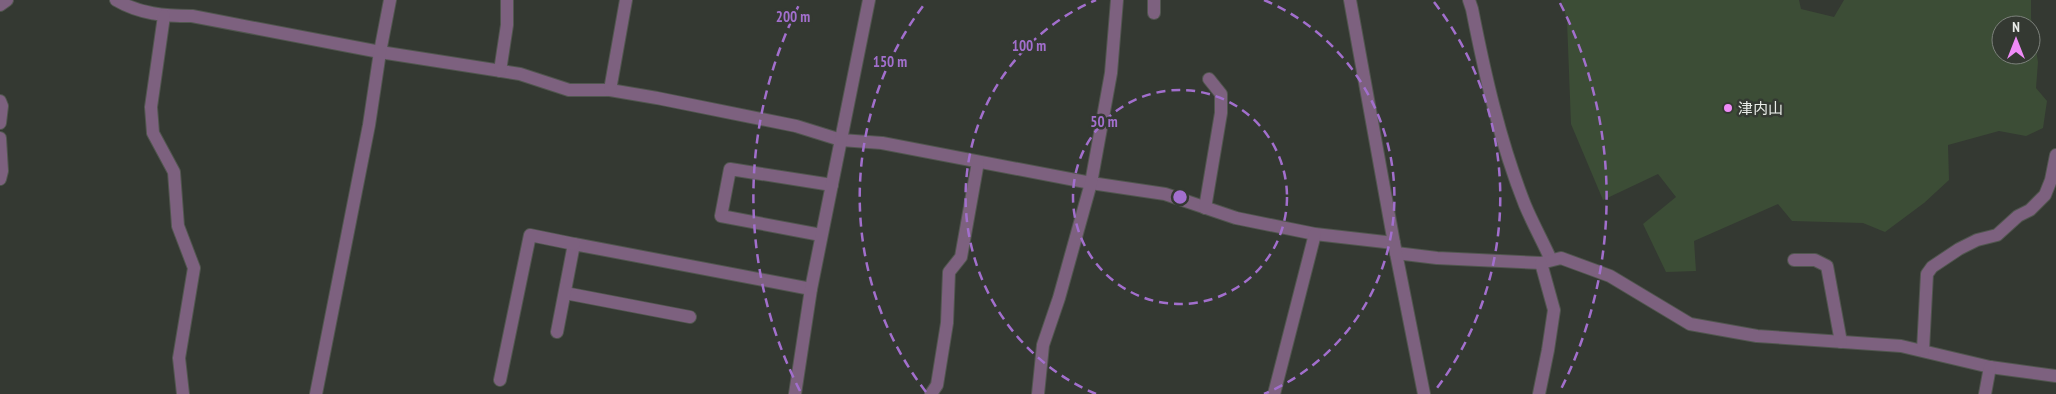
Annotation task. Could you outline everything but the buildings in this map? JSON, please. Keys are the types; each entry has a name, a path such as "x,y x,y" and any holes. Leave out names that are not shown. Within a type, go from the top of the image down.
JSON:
{"street":[{"path":"0,5 7,0"},
{"path":"116,0 131,9 147,6 164,16 192,16 380,52 500,70 520,74 569,90 610,90 657,98 796,126 840,140 882,144 1091,183 1165,194 1236,218 1395,248 1437,258 1546,262 1561,258 1610,276 1690,324 1757,336 1901,346 1990,367 2056,376"},
{"path":"316,394 369,126 390,0"},
{"path":"500,70 507,25 507,0"},
{"path":"610,90 626,0"},
{"path":"795,394 811,289 869,0"},
{"path":"1038,394 1043,345 1059,298 1091,183 1111,73 1117,0"},
{"path":"1154,0 1154,13"},
{"path":"1350,0 1395,248 1424,394"},
{"path":"1469,0 1484,71 1504,141 1546,262 1554,310 1540,394"},
{"path":"164,16 151,108 153,133 174,172 178,226 194,268 179,358 183,394"},
{"path":"1206,208 1221,113 1221,94 1209,79"},
{"path":"0,101 2,106 0,123"},
{"path":"0,138 2,171 0,179"},
{"path":"1923,350 1927,274 1932,267 1977,240 1997,235 2018,216 2050,197 2056,155"},
{"path":"931,394 937,385 947,323 949,272 962,258 978,162"},
{"path":"822,235 721,216 730,169 832,185"},
{"path":"1274,394 1315,234"},
{"path":"500,380 530,235 811,289"},
{"path":"557,332 574,244"},
{"path":"1794,260 1815,260 1826,266 1842,342"},
{"path":"565,293 690,317"},
{"path":"1985,394 1990,367"}],"green space":[{"path":"1561,0 1799,0 1801,9 1834,17 1844,0 2031,0 2031,15 1991,15 1991,65 2038,65 2036,88 2047,101 2043,128 2026,136 1999,131 1948,145 1949,180 1924,203 1885,232 1863,223 1792,221 1778,204 1694,241 1696,271 1666,272 1643,224 1676,197 1658,174 1603,200 1571,124 1567,20"}],"place":[{"name":"津内山","path":"1728,108"}]}
